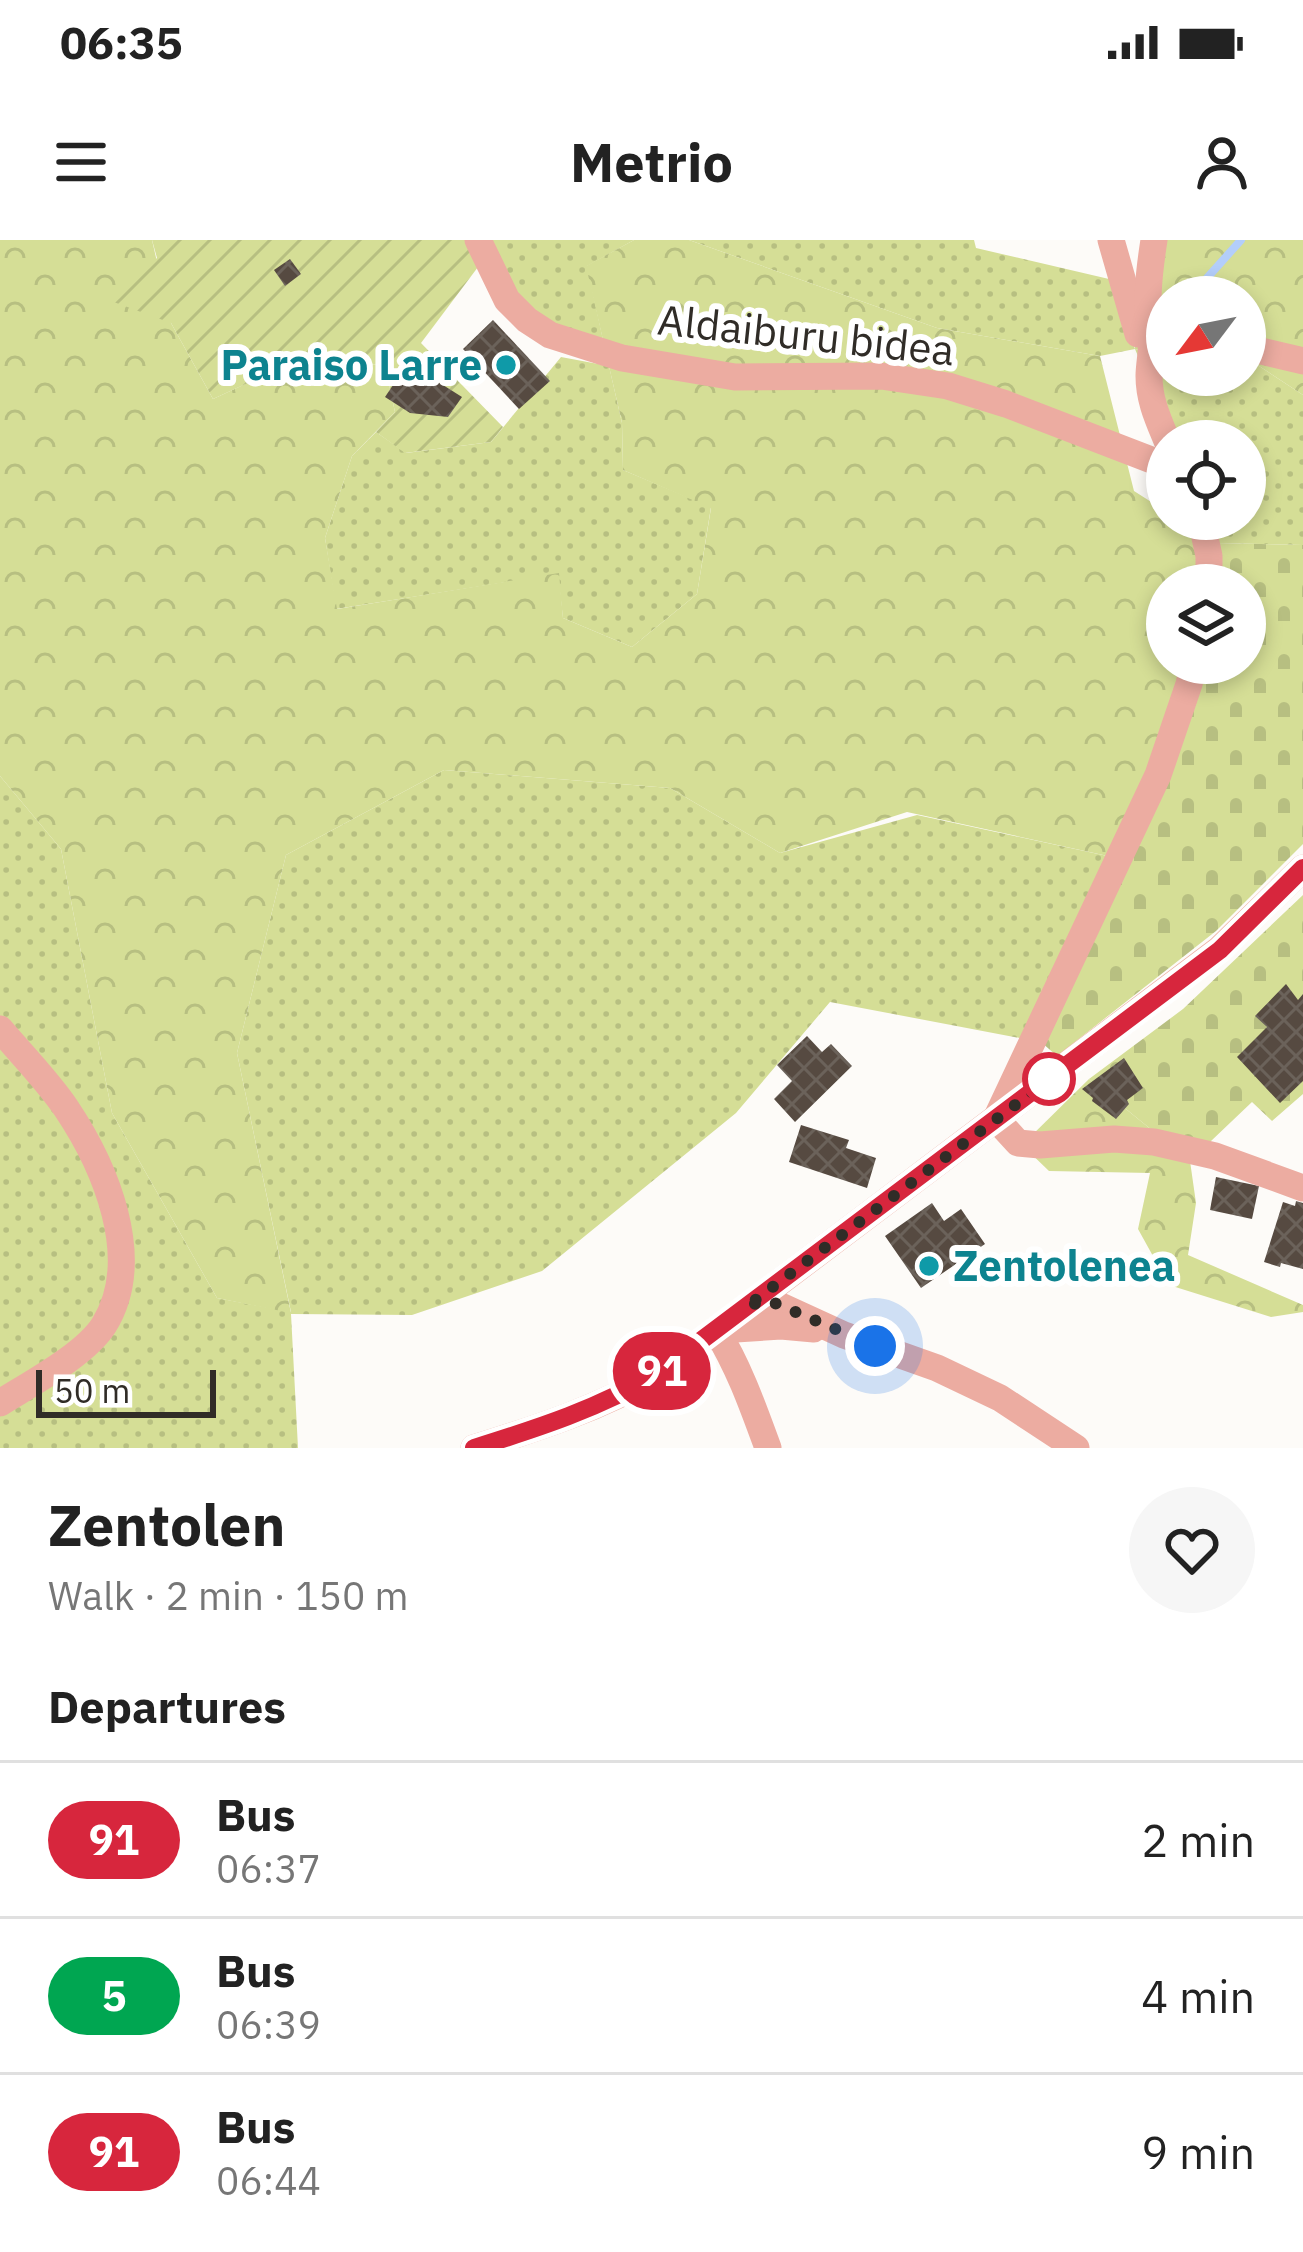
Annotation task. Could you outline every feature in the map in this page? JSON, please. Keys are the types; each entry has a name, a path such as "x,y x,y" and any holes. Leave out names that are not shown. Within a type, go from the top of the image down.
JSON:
{"street":[{"name":"Aldaiburu bidea","path":"478,240 507,300 527,320 550,334 622,358 735,377 881,376 948,386 1146,458"},
{"path":"1112,240 1138,333 1146,335"},
{"path":"1149,276 1154,240"},
{"path":"1266,352 1303,361"},
{"path":"997,1119 1158,775 1189,684"},
{"path":"474,1448 562,1420 658,1373 1220,950 1303,868"},
{"path":"0,1029 65,1108 100,1171 118,1224 122,1283 103,1327 69,1359 0,1402"},
{"path":"997,1119 1018,1143 1154,1142 1215,1156 1303,1187"},
{"path":"746,1307 772,1302 844,1335 937,1368 1000,1398 1076,1448"},
{"path":"716,1330 782,1326 844,1335"},
{"path":"716,1330 740,1373 768,1448"}],"green space":[{"path":"0,240 152,240 171,323 213,399 308,355 385,366 395,412 352,456 325,538 337,609 559,573 563,618 632,647 697,594 711,508 623,470 622,423 586,266 634,240 689,240 937,328 1100,356 1134,491 1146,499 1146,540 1216,543 1212,564 1146,564 1146,684 1188,684 1126,860 907,812 780,853 670,788 444,770 286,855 237,1053 291,1313 217,1298 112,1113 61,849 0,776"},
{"path":"152,240 475,240 484,259 421,343 503,427 491,442 405,453 376,432 395,412 385,366 309,355 213,399 171,323 111,301 157,258"},
{"path":"475,240 634,240 587,266 605,349 519,328"},
{"path":"689,240 974,240 976,248 1109,279 1135,349 1100,356 937,328"},
{"path":"1144,240 1303,240 1303,395 1266,371 1266,276 1146,276 1146,351 1135,349 1135,285"},
{"path":"1135,349 1146,351 1146,375"},
{"path":"561,357 609,366 622,423 623,470 711,507 697,594 632,647 563,618 558,574 336,609 325,538 352,456 376,432 406,453 491,442"},
{"path":"1266,371 1303,395 1303,545 1215,540 1266,540 1266,420 1165,420 1155,396 1266,396"},
{"path":"1216,543 1303,545 1303,844 1216,931 1057,1056 1041,1042 1192,684 1266,684 1266,564 1214,564"},
{"path":"444,770 670,788 780,853 917,815 1126,860 1041,1042 830,1002 736,1113 542,1271 412,1315 291,1314 298,1448 0,1448 0,776 61,849 112,1113 217,1298 291,1312 237,1053 286,855"},
{"path":"1303,895 1303,1094 1272,1121 1252,1102 1190,1161 1089,1079 1183,1009"},
{"path":"1089,1079 1190,1161 1196,1203 1188,1255 1303,1305 1303,1312 1271,1317 1169,1285 1138,1229 1150,1173 1049,1171 1022,1145"}],"building":[{"path":"290,259 301,274 285,286 274,270"},
{"name":"Paraiso Larre","path":"493,320 550,381 519,409 463,349"},
{"path":"408,363 462,397 448,417 410,413 385,397"},
{"path":"1286,984 1298,1000 1303,994 1303,1081 1280,1103 1237,1057 1267,1027 1255,1016"},
{"path":"807,1036 822,1052 831,1044 852,1066 795,1122 774,1099 792,1081 777,1065"},
{"path":"1124,1058 1143,1088 1127,1100 1129,1104 1116,1119 1082,1089"},
{"path":"801,1125 849,1140 846,1148 876,1158 867,1188 789,1162"},
{"path":"1216,1177 1259,1186 1252,1219 1210,1210"},
{"path":"1296,1201 1303,1203 1303,1269 1264,1262 1283,1202 1295,1206"},
{"name":"Zentolenea","path":"932,1203 944,1221 961,1209 985,1244 921,1288 885,1236"}],"waterway":[{"path":"1209,276 1241,240"}],"bus line":[{"name":"91","path":"474,1448 580,1413 658,1373 1220,950 1303,868"}],"place":[{"name":"Paraiso Larre","path":"506,365"},
{"name":"Zentolenea","path":"929,1266"}],"route":[{"path":"875,1346 772,1302 746,1307 1055,1075 1049,1079"}]}
